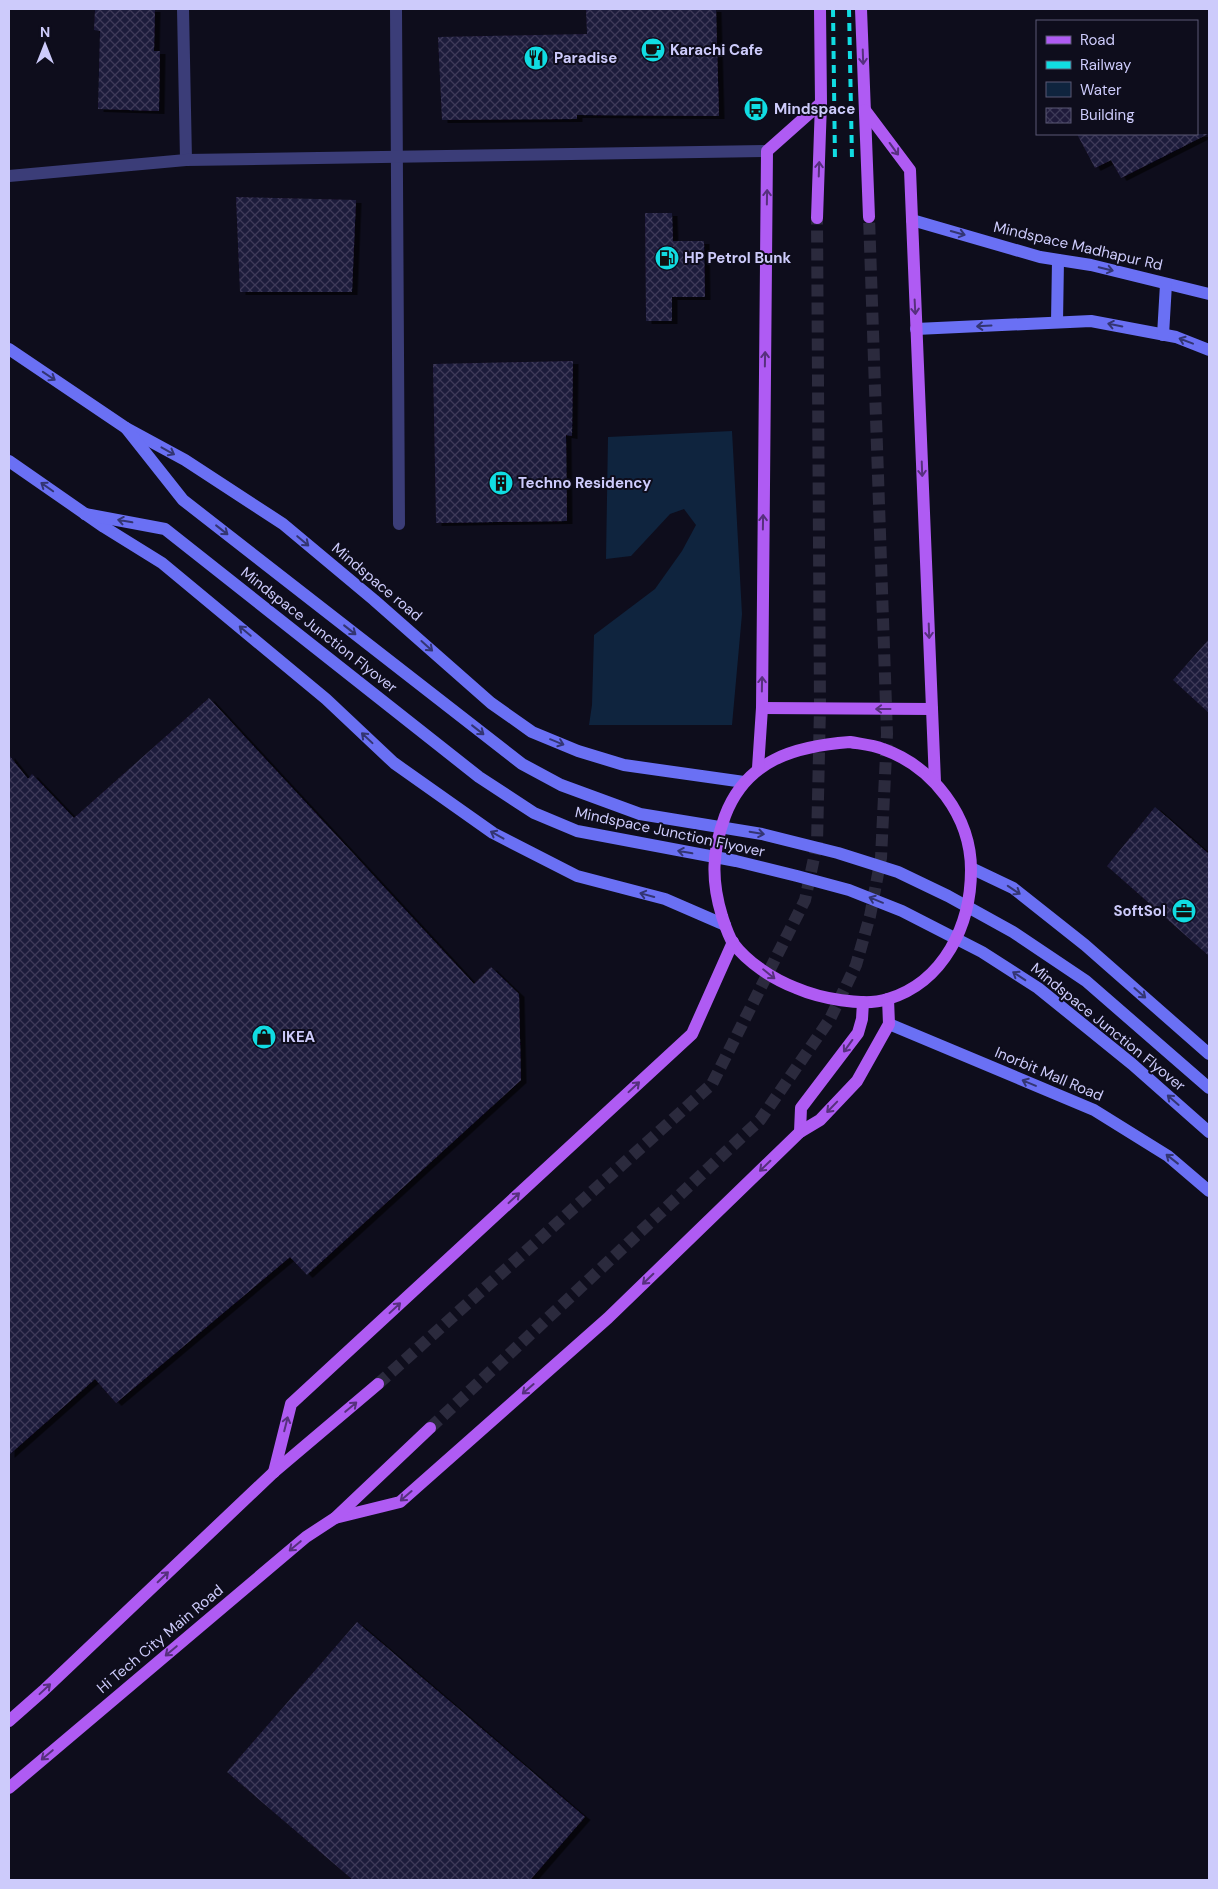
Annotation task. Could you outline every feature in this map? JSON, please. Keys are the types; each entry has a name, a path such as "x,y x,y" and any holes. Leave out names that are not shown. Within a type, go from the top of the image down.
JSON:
{"main road":[{"path":"817,218 821,103 820,9"},
{"path":"861,9 869,217"},
{"path":"758,768 762,708 767,151 821,103"},
{"path":"865,110 910,170 936,782"},
{"name":"Mindspace Madhapur Rd","path":"912,220 1040,257 1092,265 1209,294"},
{"path":"1057,322 1058,260"},
{"path":"1163,335 1166,284"},
{"path":"916,329 1091,321 1163,335 1209,350"},
{"name":"Mindspace road","path":"9,349 126,428 185,460 283,524 374,600 491,703 532,732 578,751 624,765 744,782"},
{"name":"Mindspace Junction Flyover","path":"126,428 183,500 522,764 561,785 640,814 762,834 838,853 898,872 915,880 1013,932 1086,981 1209,1088"},
{"path":"9,461 85,514 162,563 326,699 394,763 493,833 577,876 665,899 725,925"},
{"name":"Mindspace Junction Flyover","path":"85,514 165,529 479,777 534,813 577,831 736,861 849,890 902,911 982,952 1038,988 1132,1064 1209,1132"},
{"path":"762,708 932,709"},
{"path":"850,742 882,748 904,758 936,782 958,815 967,837 971,868 970,894 961,929 942,964 920,983 888,999 863,1002 814,996 777,980 732,942 715,892 714,858 731,800 744,782 758,768 788,754 818,744 850,742"},
{"path":"971,868 1013,888 1085,945 1209,1054"},
{"path":"274,1472 291,1404 692,1034 732,942"},
{"path":"336,1518 400,1502 608,1318 800,1132 820,1120 857,1081 889,1024 888,999"},
{"path":"800,1132 801,1108 858,1033 862,1019 863,1002"},
{"name":"Inorbit Mall Road","path":"889,1024 1094,1110 1168,1156 1209,1190"},
{"path":"9,1721 274,1472 378,1384"},
{"path":"336,1518 430,1428"},
{"name":"Hi Tech City Main Road","path":"9,1788 306,1537 336,1518"}],"street":[{"path":"183,9 186,160"},
{"path":"396,9 399,524"},
{"path":"9,176 186,160 767,151"}],"water":[{"path":"732,431 742,614 732,725 589,725 592,705 594,635 655,589 682,551 696,525 684,509 670,514 631,556 606,559 608,437"}],"building":[{"path":"95,9 155,9 154,51 160,51 159,111 98,109 100,31 94,30"},
{"path":"586,9 716,9 719,116 577,115 577,119 442,120 438,37 587,34"},
{"path":"1208,134 1121,178 1111,160 1095,168 1078,135"},
{"path":"236,197 356,200 352,292 240,292"},
{"path":"645,213 672,213 673,241 704,241 705,297 672,297 672,321 646,321"},
{"path":"573,361 572,436 566,435 567,521 436,523 433,364"},
{"path":"1209,639 1209,713 1173,680"},
{"name":"IKEA","path":"209,698 474,984 491,967 519,994 521,1080 307,1275 290,1257 116,1403 95,1379 9,1455 9,755 28,779 32,774 74,818"},
{"name":"SoftSol","path":"1155,807 1209,854 1209,956 1107,866"},
{"path":"357,1622 585,1817 530,1880 353,1880 227,1772"}],"tunnel":[{"path":"430,1428 760,1120 830,1019 856,965 870,916 881,858 887,734 869,217"},
{"path":"378,1384 712,1084 805,900 817,844 820,707 817,218"}],"railway":[{"path":"833,9 835,161"},
{"path":"849,9 852,159"}],"place":[{"name":"Karachi Cafe","path":"653,50"},
{"name":"Paradise","path":"536,58"},
{"name":"Mindspace","path":"756,109"},
{"name":"HP Petrol Bunk","path":"667,258"},
{"name":"Techno Residency","path":"501,483"},
{"name":"SoftSol","path":"1184,911"},
{"name":"IKEA","path":"264,1037"}]}
